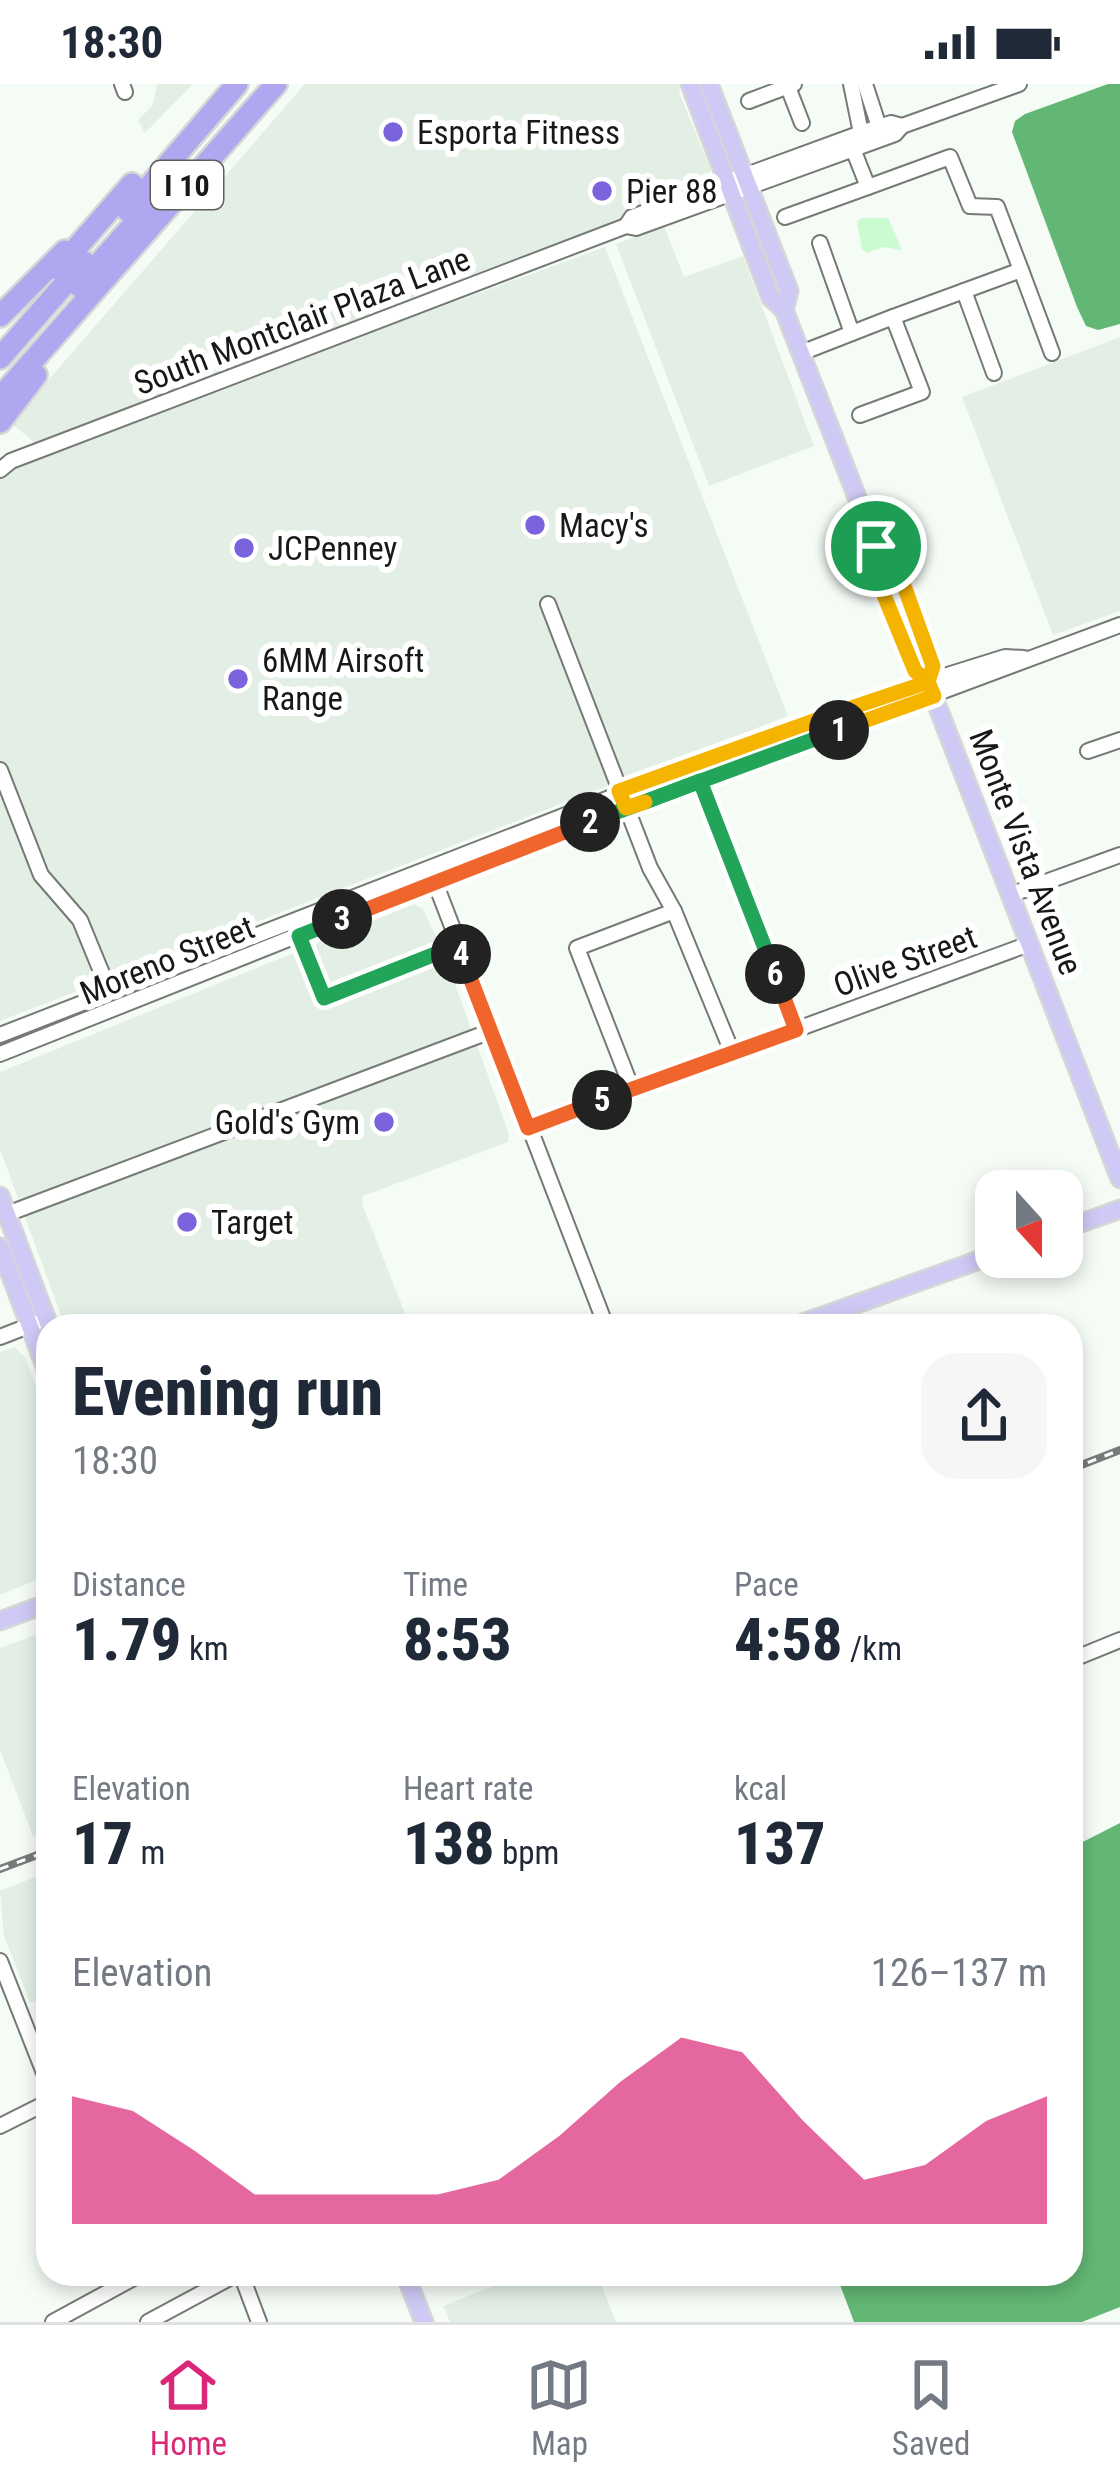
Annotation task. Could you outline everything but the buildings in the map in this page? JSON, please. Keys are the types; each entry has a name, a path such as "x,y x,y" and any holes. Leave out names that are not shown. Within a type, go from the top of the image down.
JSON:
{"highway":[{"name":"I 10","path":"0,336 219,84"},
{"path":"0,358 237,84"},
{"name":"I 10","path":"0,398 271,86"},
{"path":"0,377 271,86"},
{"path":"0,316 102,219"},
{"path":"0,422 105,279"}],"main road":[{"name":"Monte Vista Avenue","path":"690,84 789,291 784,310 876,546 872,566 915,671 931,689 1120,1179"},
{"name":"Monte Vista Avenue","path":"709,84 738,184"},
{"path":"0,1196 39,1314"},
{"path":"1083,1222 1120,1209"},
{"path":"0,1247 37,1314"},
{"path":"828,1314 975,1262"},
{"path":"0,1621 36,1608"},
{"path":"410,2286 424,2322"}],"street":[{"path":"851,84 861,133"},
{"path":"865,84 880,127"},
{"path":"738,184 853,149 1019,84"},
{"path":"748,101 791,85 802,123"},
{"path":"738,184 861,133 891,123 902,127"},
{"path":"853,149 868,187"},
{"path":"785,217 950,157 970,206 997,207 1052,353"},
{"name":"South Montclair Plaza Lane","path":"0,470 11,461 626,226 636,228 738,184"},
{"path":"820,243 852,333"},
{"path":"801,352 1022,270"},
{"path":"964,291 994,373"},
{"path":"860,415 922,392 893,317"},
{"path":"548,604 655,879 674,911 732,1052"},
{"name":"Moreno Street","path":"0,1054 1005,658 1024,658 1120,625"},
{"name":"Moreno Street","path":"0,1034 619,791 931,689"},
{"path":"1088,751 1120,740"},
{"path":"0,770 41,875 80,920 114,1009"},
{"path":"700,781 796,1030"},
{"path":"0,821 16,814"},
{"name":"Olive Street","path":"1010,895 1120,855"},
{"path":"428,865 601,1314"},
{"path":"632,1089 578,948 674,911"},
{"path":"299,936 324,998 458,945"},
{"name":"Olive Street","path":"528,1128 1029,944"},
{"path":"7,1214 491,1031"},
{"path":"0,1337 36,1326"},
{"path":"1083,1655 1120,1640"},
{"path":"0,1960 36,2052"},
{"path":"0,2126 36,2108"},
{"path":"53,2322 111,2286"},
{"path":"148,2322 216,2286"},
{"path":"244,2286 260,2322"}],"shaded area":[{"path":"157,84 193,84 145,133 138,120 153,105"},
{"path":"305,84 679,84 711,170 707,183 628,216 36,444 11,423"},
{"path":"1108,84 1120,84 1120,324 1098,330 1086,326 1077,307 1012,132 1015,121 1025,114"},
{"path":"888,218 902,250 883,247 867,253 862,249 857,221"},
{"path":"664,226 684,277 743,256 814,446 709,486 616,244"},
{"path":"605,247 788,716 0,1021 0,468"},
{"path":"1120,337 1120,611 1053,635 962,397"},
{"path":"414,904 423,909 445,956 508,1142 363,1196 362,1204 405,1314 61,1314 0,1149 0,1072"},
{"path":"14,1347 25,1357 36,1387 36,1580 0,1595 0,1352"},
{"path":"36,1634 33,1836 0,1750 0,1648"},
{"path":"1120,1823 1120,2307 1082,2322 854,2322 840,2286 1083,2286 1083,1842"},
{"path":"36,1877 36,2001 30,2003 4,1936 0,1891"},
{"path":"494,2286 602,2286 616,2322 450,2322 443,2306"}],"railway":[{"path":"1083,1464 1120,1450"},
{"path":"0,1869 36,1856"}],"place":[{"name":"Esporta Fitness","path":"393,132"},
{"name":"Pier 88","path":"602,191"},
{"name":"Macy's","path":"535,525"},
{"name":"JCPenney","path":"244,548"},
{"name":"6MM Airsoft Range","path":"238,679"},
{"name":"Gold's Gym","path":"384,1122"},
{"name":"Target","path":"187,1222"}],"route":[{"path":"876,546 872,566 915,671 928,682 934,696 913,704 746,764 626,808 299,936 324,998 458,945 528,1128 796,1030 700,781 626,808 619,791 928,682 933,666 894,558 876,546"}]}
